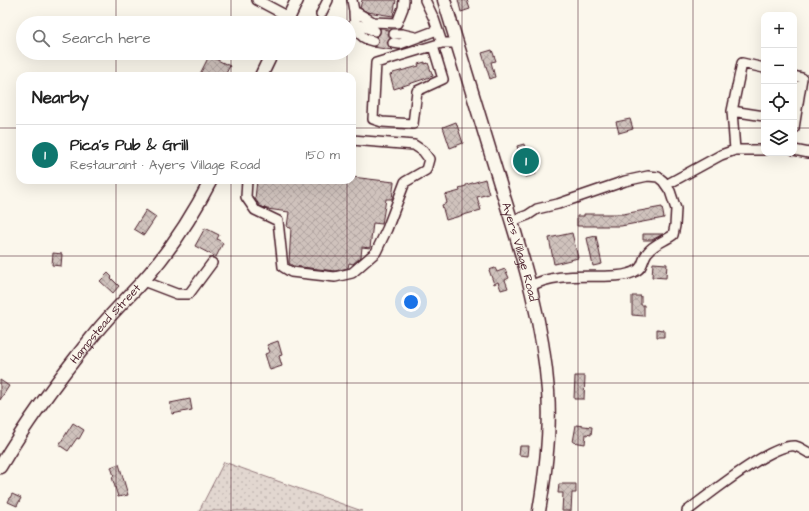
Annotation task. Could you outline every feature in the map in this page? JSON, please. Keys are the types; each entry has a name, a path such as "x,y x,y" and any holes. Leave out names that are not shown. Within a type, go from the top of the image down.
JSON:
{"main road":[{"path":"290,16 297,0"},
{"name":"Ayers Village Road","path":"444,0 531,286 543,343 549,416 547,462 539,511"},
{"path":"264,72 269,60"},
{"name":"Hampstead Street","path":"0,467 19,436 53,387 93,336 143,281 174,242 209,184"}],"street":[{"path":"257,0 283,16"},
{"path":"273,9 277,0"},
{"path":"321,14 328,0"},
{"path":"352,0 354,16"},
{"path":"354,11 372,22 396,23 403,8 404,0"},
{"path":"425,0 437,30 437,44 443,79 416,91 413,124 382,122 373,119 376,64 437,44 457,43"},
{"path":"356,24 374,36"},
{"path":"394,39 400,44 414,37 437,30"},
{"path":"735,150 732,110 742,63 761,67"},
{"path":"795,120 802,78 797,77"},
{"path":"732,110 761,115"},
{"path":"246,184 246,198 255,210 278,221 283,267 291,272 335,277 352,273 376,252 387,229 405,182 426,170 428,160 423,151 414,145 356,140"},
{"path":"666,185 721,155 735,150 761,150"},
{"path":"797,151 809,153"},
{"path":"512,221 528,215 537,209 558,204 625,181 648,176 658,177 666,185 670,191 676,209 673,235 650,250 646,254 642,268 636,272 621,276 547,279 531,286"},
{"path":"143,281 177,294 189,294 212,263"},
{"path":"687,511 757,460 777,449 795,446 809,453"}],"shaded area":[{"path":"224,462 362,511 199,511"}],"building":[{"path":"362,0 396,0 393,16 367,12 360,8"},
{"path":"458,0 467,0 470,9 461,12"},
{"path":"381,29 389,30 388,34 390,38 387,45 392,50 373,47 377,46 379,43 379,39 377,37"},
{"path":"492,50 496,61 491,62 495,77 490,79 482,53"},
{"path":"207,60 217,60 230,66 227,72 201,72"},
{"path":"425,62 425,64 428,63 433,76 394,89 390,75 419,66 418,64"},
{"path":"630,119 633,129 619,133 616,122"},
{"path":"456,122 463,143 450,148 443,127"},
{"path":"524,144 526,154 529,155 536,174 526,177 517,146"},
{"path":"356,177 394,182 392,199 386,199 382,224 373,223 370,248 362,247 361,257 353,264 349,263 348,268 335,271 293,266 289,263 291,228 287,227 289,212 267,209 260,206 255,199 257,184 356,184"},
{"path":"485,179 489,194 477,197 481,210 446,220 442,205 447,203 445,195 460,191 459,188"},
{"path":"662,207 664,218 621,226 577,226 577,216 584,216 584,214 623,214"},
{"path":"146,210 156,217 144,235 134,229"},
{"path":"205,228 219,235 217,239 223,243 216,257 195,246"},
{"path":"572,233 578,258 554,264 549,238"},
{"path":"643,234 663,234 652,240 643,240"},
{"path":"596,236 602,264 593,266 587,238"},
{"path":"53,253 62,254 61,266 52,265"},
{"path":"653,263 667,264 666,278 652,277"},
{"path":"495,268 497,272 505,269 509,278 505,280 508,288 501,290 498,282 494,284 489,270"},
{"path":"108,273 119,286 113,293 100,281"},
{"path":"632,296 641,296 641,305 644,305 644,316 632,315"},
{"path":"657,329 664,330 664,337 657,337"},
{"path":"278,341 282,355 279,356 282,366 270,370 265,354 270,352 267,345"},
{"path":"575,376 585,376 584,399 574,399"},
{"path":"0,380 9,386 0,400"},
{"path":"190,399 192,410 172,414 170,403"},
{"path":"73,423 84,430 79,439 77,438 68,451 59,445"},
{"path":"576,425 592,427 591,435 586,434 585,444 573,442"},
{"path":"520,446 529,446 528,456 519,455"},
{"path":"119,464 128,495 118,497 112,477 114,476 111,467"},
{"path":"559,484 576,484 576,493 572,493 571,511 562,511 563,493 558,493"},
{"path":"12,494 21,498 17,506 8,502"}],"tunnel":[{"path":"375,31 394,34"},
{"path":"373,41 393,43"}],"place":[{"name":"Pica's Pub & Grill","path":"526,161"}]}
